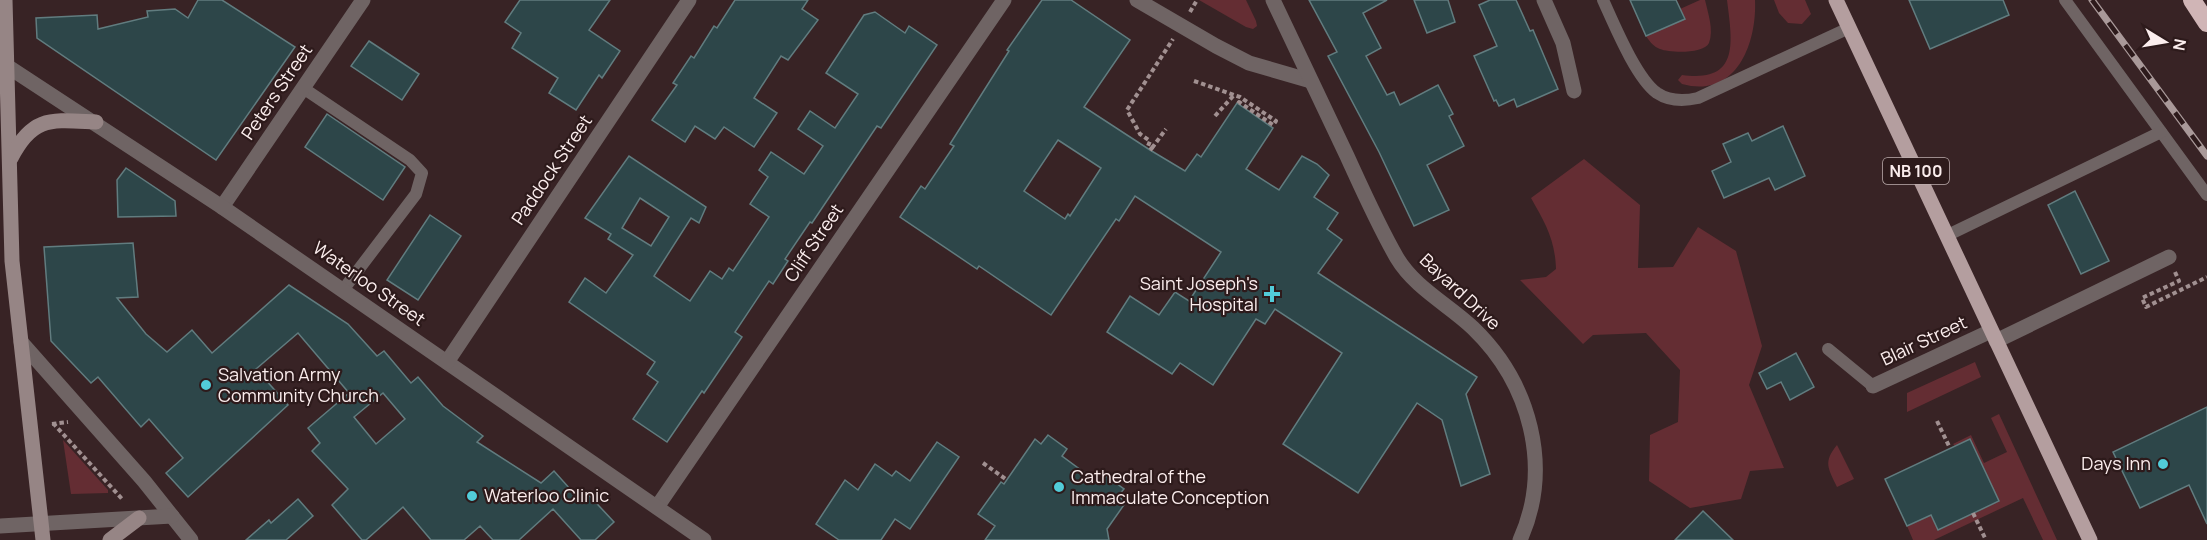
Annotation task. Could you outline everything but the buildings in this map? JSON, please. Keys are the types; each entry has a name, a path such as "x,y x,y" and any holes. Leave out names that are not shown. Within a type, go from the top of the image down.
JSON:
{"highway":[{"path":"2192,0 2207,23"}],"main road":[{"path":"5,0 4,66 12,261 44,540"},
{"name":"NB 100","path":"1836,0 2090,540"},
{"path":"9,161 20,141 33,129 46,123 57,120 96,122"},
{"path":"110,540 139,518"}],"street":[{"name":"Peters Street","path":"222,207 363,0"},
{"name":"Paddock Street","path":"447,362 689,0"},
{"name":"Cliff Street","path":"657,507 1004,0"},
{"path":"1137,0 1249,63 1311,81"},
{"name":"Bayard Drive","path":"1273,0 1378,225 1399,262 1417,281 1473,328 1503,362 1524,402 1536,449 1534,493 1520,540"},
{"path":"1544,0 1563,43 1574,91"},
{"name":"Waterloo Street","path":"4,66 96,122 222,207 704,540"},
{"name":"Blair Street","path":"1873,386 1993,336 2169,257"},
{"path":"21,342 90,419 191,540"},
{"path":"0,526 172,516"}],"lane":[{"path":"1603,0 1624,46 1649,84 1659,94 1681,100 1698,98 1849,28"},
{"path":"2065,0 2207,195"},
{"path":"303,88 410,160 422,172 416,194 343,290"},
{"path":"1946,236 2162,132"},
{"path":"1828,349 1873,386"}],"path":[{"path":"1166,129 1151,149 1148,146 1150,141 1140,134 1127,110 1197,0"},
{"path":"1194,81 1235,94 1276,121 1273,125 1239,102 1238,104"},
{"path":"1215,116 1235,94"},
{"path":"2179,281 2142,298 2146,307 2207,277"},
{"path":"31,425 90,419"},
{"path":"1937,421 1949,446"},
{"path":"53,423 139,518"},
{"path":"983,463 1007,480"},
{"path":"1973,513 1986,540"}],"shaded area":[{"path":"1199,0 1246,0 1257,26 1253,29 1246,27"},
{"path":"1705,0 1711,27 1709,43 1706,47 1686,52 1665,50 1654,46 1646,36 1685,19 1680,9"},
{"path":"1727,0 1755,0 1752,34 1740,64 1729,76 1716,83 1701,87 1682,84 1678,80 1682,75 1701,76 1715,72 1723,66 1731,44"},
{"path":"1774,0 1805,0 1811,14 1802,24 1788,23 1779,13"},
{"path":"1584,159 1640,205 1638,268 1673,267 1698,227 1736,251 1762,346 1749,385 1784,468 1750,471 1741,499 1690,508 1649,481 1650,435 1678,422 1680,370 1646,333 1593,335 1583,344 1520,280 1546,277 1556,269 1551,240 1531,198"},
{"path":"1975,362 1981,377 1907,412 1907,393"},
{"path":"1999,414 2057,540 2043,540 2023,498 1934,540 1913,540 1907,526 1931,515 1955,446 1953,444 1971,435 1984,463 2007,452 1991,418"},
{"path":"63,440 108,490 108,493 71,494"},
{"path":"1837,445 1854,479 1837,487 1828,461"}],"railway":[{"path":"2092,0 2207,156"}],"place":[{"name":"Saint Joseph's Hospital","path":"1272,294"},
{"name":"Salvation Army Community Church","path":"206,385"},
{"name":"Days Inn","path":"2163,464"},
{"name":"Cathedral of the Immaculate Conception","path":"1059,487"},
{"name":"Waterloo Clinic","path":"472,496"}]}
